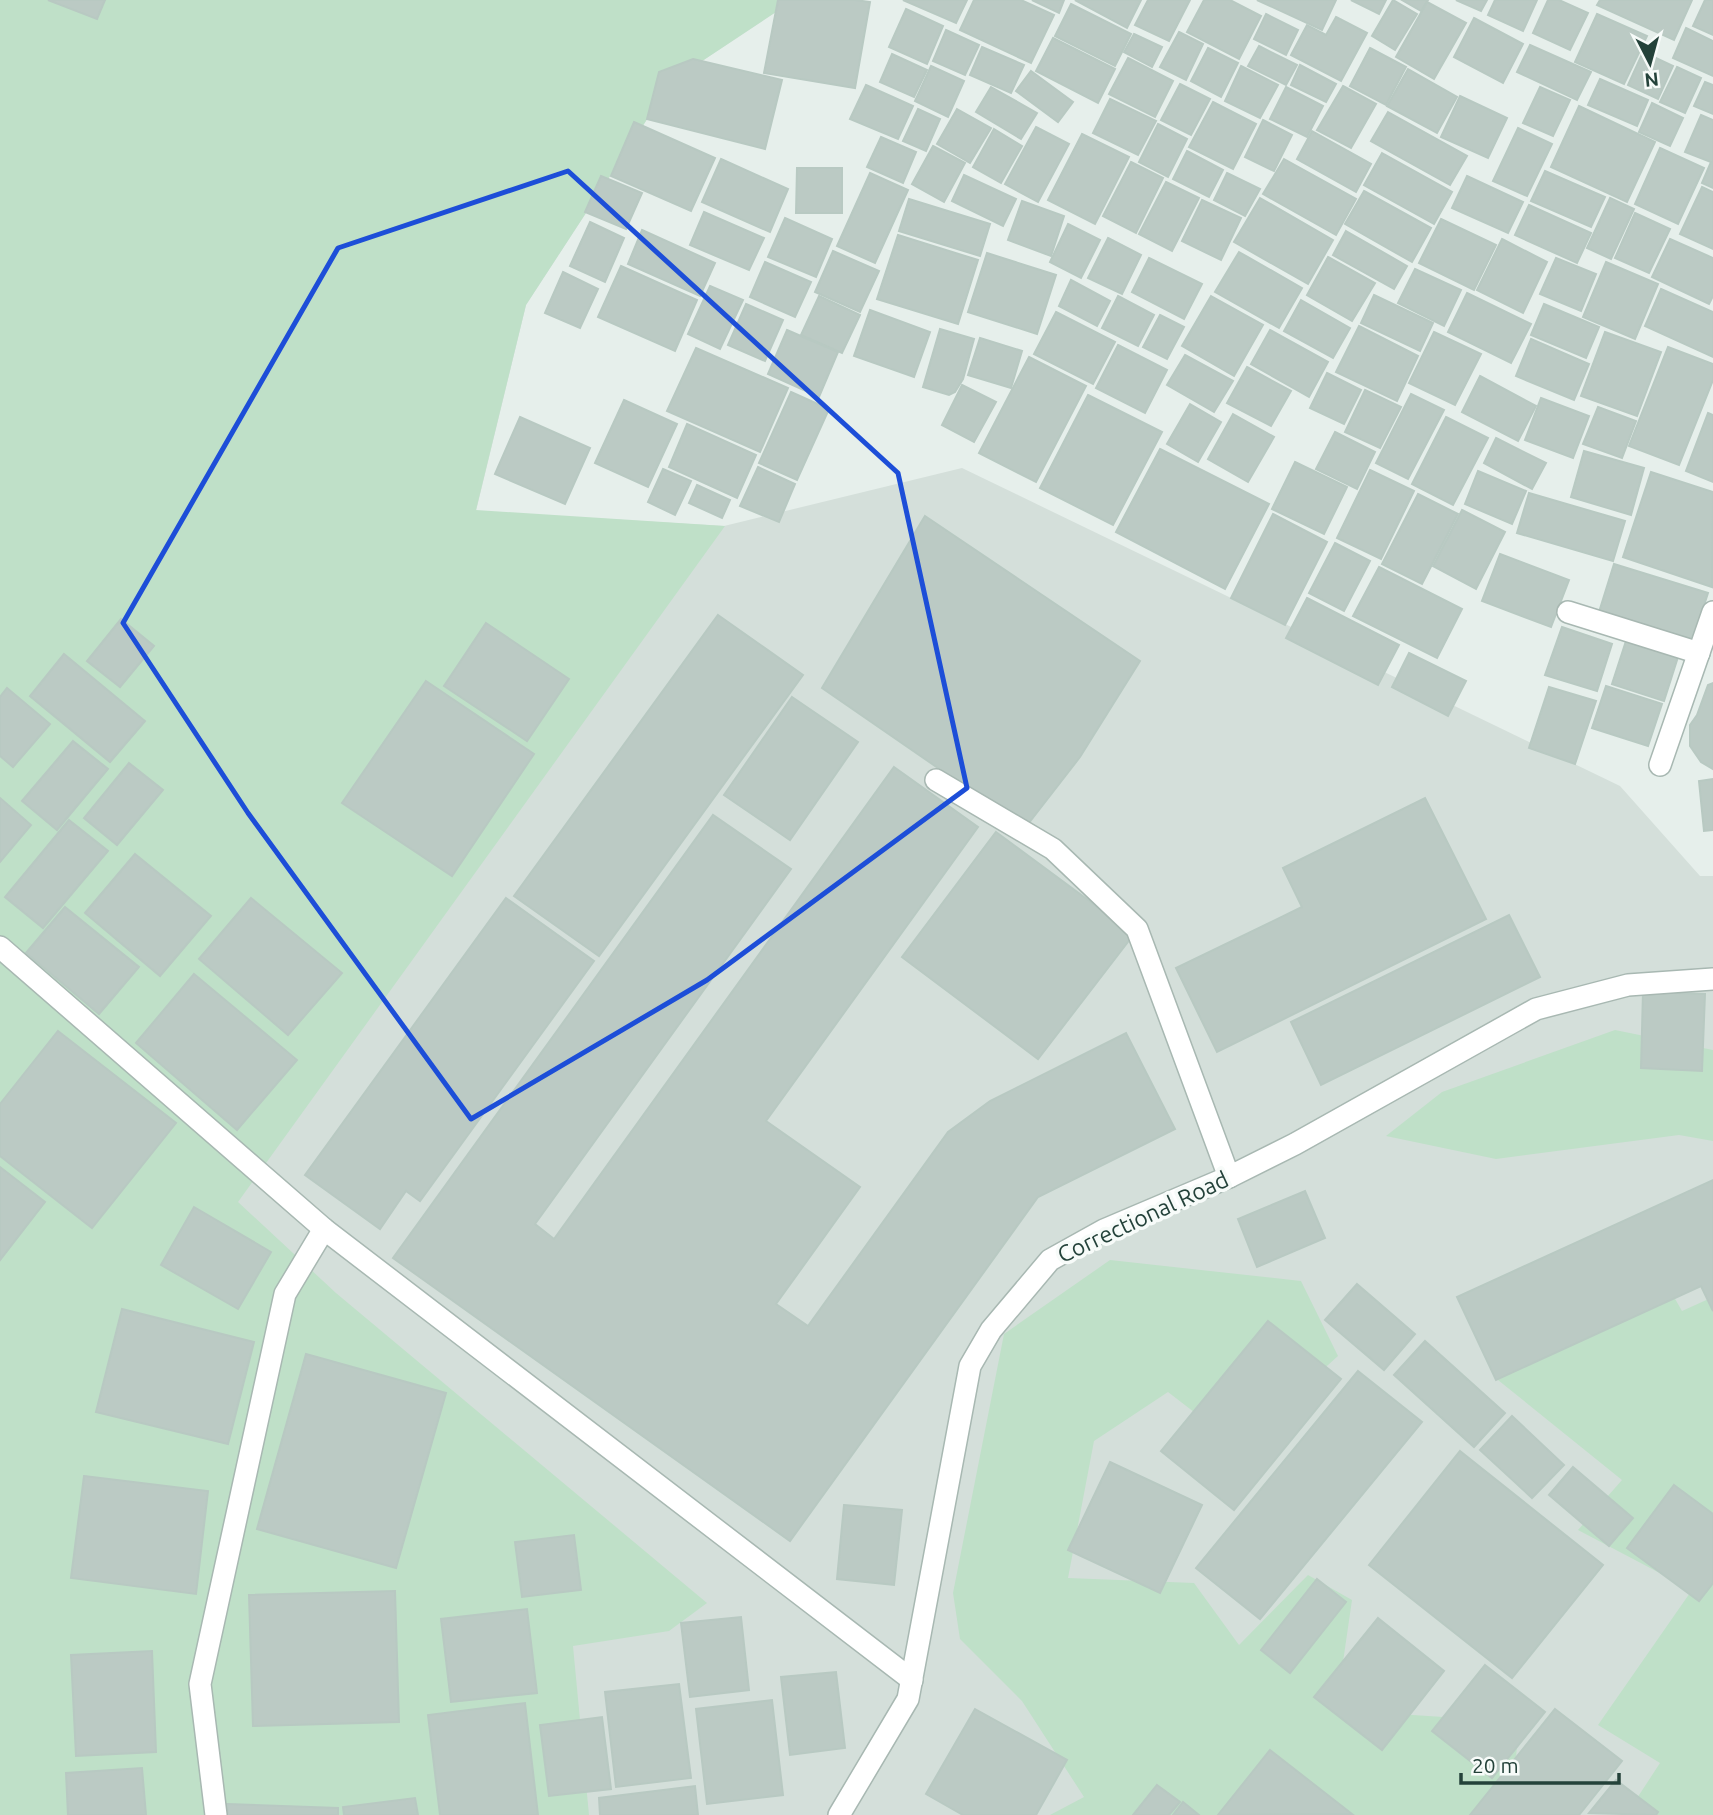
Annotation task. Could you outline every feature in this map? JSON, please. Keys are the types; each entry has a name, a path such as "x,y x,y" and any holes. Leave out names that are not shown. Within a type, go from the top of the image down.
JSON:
{"street":[{"path":"1568,612 1699,653"},
{"path":"1660,765 1713,612"},
{"path":"936,780 1053,849 1137,929 1229,1177"},
{"path":"0,947 324,1230 912,1679"},
{"name":"Correctional Road","path":"839,1815 908,1699 970,1366 990,1330 1050,1261 1104,1230 1229,1177 1295,1144 1536,1009 1628,985 1713,979"},
{"path":"216,1815 200,1684 285,1294 324,1230"}],"highlighted area":[{"path":"568,171 898,473 967,788 707,980 471,1119 248,813 123,623 338,248"}],"shaded area":[{"path":"0,0 794,0 672,81 526,305 476,511 724,526 962,468 1620,786 1700,876 1713,876 1713,1815 0,1815"}],"green space":[{"path":"0,0 794,0 672,81 526,305 476,510 725,526 238,1202 336,1293 707,1603 669,1631 573,1646 589,1815 0,1815"},
{"path":"1615,1030 1713,1050 1713,1141 1679,1135 1496,1159 1386,1136 1442,1092"},
{"path":"1110,1260 1301,1281 1338,1356 1238,1446 1168,1392 1094,1441 1068,1578 1194,1583 1239,1645 1308,1575 1352,1600 1336,1710 1520,1722 1513,1782 1490,1815 1050,1815 1084,1797 1022,1701 960,1639 953,1593 1004,1334"},
{"path":"1670,1290 1682,1311 1713,1297 1713,1815 1626,1815 1660,1763 1598,1725 1692,1590 1578,1530 1622,1480 1498,1380"}],"building":[{"path":"48,0 105,0 97,19"},
{"path":"778,0 870,2 855,88 764,73"},
{"path":"903,0 967,0 956,23"},
{"path":"974,0 1021,0 1054,15 1031,63 960,30"},
{"path":"1032,0 1064,0 1059,13"},
{"path":"1075,0 1141,0 1127,28"},
{"path":"1148,0 1190,0 1169,41 1135,25"},
{"path":"1204,0 1230,0 1261,16 1239,59 1187,32"},
{"path":"1257,0 1336,0 1322,30"},
{"path":"1351,0 1386,0 1379,14"},
{"path":"1393,0 1417,14 1395,50 1372,36"},
{"path":"1402,0 1428,0 1421,11"},
{"path":"1456,0 1487,0 1481,11"},
{"path":"1495,0 1537,0 1523,31 1488,15"},
{"path":"1548,0 1559,0 1588,13 1570,50 1533,33"},
{"path":"1600,0 1692,0 1674,40 1597,5"},
{"path":"1705,0 1713,0 1713,35 1693,26"},
{"path":"1427,2 1466,23 1434,79 1396,57"},
{"path":"1071,4 1131,34 1115,66 1055,36"},
{"path":"906,9 943,26 927,64 889,47"},
{"path":"1266,14 1298,30 1286,55 1254,39"},
{"path":"1597,14 1647,36 1624,84 1575,62"},
{"path":"1336,17 1367,33 1341,81 1291,55 1307,25 1326,35"},
{"path":"1474,18 1523,44 1503,83 1454,57"},
{"path":"1686,28 1713,41 1713,76 1673,58"},
{"path":"946,30 979,45 965,75 933,61"},
{"path":"1179,32 1203,44 1186,80 1160,67"},
{"path":"1134,34 1162,47 1152,67 1124,52"},
{"path":"1053,38 1115,69 1098,103 1036,71"},
{"path":"1530,45 1591,72 1577,100 1517,72"},
{"path":"1259,46 1297,65 1286,85 1248,66"},
{"path":"982,47 1024,65 1011,93 970,75"},
{"path":"1208,48 1238,63 1221,97 1191,81"},
{"path":"1370,48 1406,67 1386,105 1350,86"},
{"path":"1643,52 1673,66 1658,99 1628,85"},
{"path":"892,54 927,70 914,97 880,82"},
{"path":"1128,58 1173,81 1155,117 1109,94"},
{"path":"693,59 782,80 765,149 647,119 659,72"},
{"path":"1300,65 1336,84 1326,102 1291,85"},
{"path":"931,66 964,81 948,117 915,101"},
{"path":"1241,66 1278,85 1260,118 1225,101"},
{"path":"1677,67 1701,78 1685,113 1660,102"},
{"path":"1408,69 1457,97 1437,133 1387,106"},
{"path":"1031,71 1073,102 1058,122 1016,91"},
{"path":"1600,79 1648,100 1637,126 1588,105"},
{"path":"1705,82 1713,85 1713,114 1694,106"},
{"path":"1180,84 1210,99 1191,135 1161,120"},
{"path":"866,85 913,106 898,139 850,119"},
{"path":"1343,86 1376,104 1351,148 1317,130"},
{"path":"991,87 1037,113 1021,139 976,112"},
{"path":"1286,87 1323,106 1307,137 1270,119"},
{"path":"1540,87 1570,100 1553,136 1523,123"},
{"path":"1460,96 1507,118 1488,158 1441,137"},
{"path":"1110,99 1156,121 1138,155 1093,133"},
{"path":"1213,102 1256,124 1233,169 1189,147"},
{"path":"1652,103 1683,118 1670,146 1639,132"},
{"path":"1579,106 1655,142 1627,202 1551,167"},
{"path":"918,109 940,119 926,151 903,141"},
{"path":"957,109 991,128 970,163 937,144"},
{"path":"1388,112 1467,156 1450,185 1371,141"},
{"path":"1701,115 1713,120 1713,188 1702,183 1711,162 1685,152"},
{"path":"1263,120 1292,135 1274,171 1245,157"},
{"path":"634,122 715,158 691,211 611,176"},
{"path":"1158,124 1187,139 1168,177 1139,162"},
{"path":"1036,127 1069,144 1038,202 1005,184"},
{"path":"1518,128 1552,144 1527,196 1493,181"},
{"path":"994,129 1022,146 1001,183 973,167"},
{"path":"1312,131 1371,164 1356,192 1297,159"},
{"path":"1082,134 1129,157 1095,224 1048,200"},
{"path":"881,137 916,152 903,183 867,167"},
{"path":"933,146 965,163 944,202 912,184"},
{"path":"1660,148 1704,168 1678,224 1635,204"},
{"path":"1187,151 1223,170 1209,197 1173,179"},
{"path":"1382,153 1452,192 1434,224 1364,185"},
{"path":"721,159 788,189 770,232 702,202"},
{"path":"1284,159 1356,199 1336,235 1263,194"},
{"path":"1131,162 1163,178 1136,233 1103,216"},
{"path":"797,168 842,168 842,213 796,213"},
{"path":"1545,171 1605,197 1591,227 1531,201"},
{"path":"870,173 908,190 875,263 837,246"},
{"path":"1227,173 1260,189 1245,216 1214,200"},
{"path":"964,175 1016,199 1003,226 952,201"},
{"path":"601,176 642,193 626,229 585,212"},
{"path":"1467,176 1523,202 1508,233 1452,208"},
{"path":"1166,182 1199,198 1172,251 1139,234"},
{"path":"1702,187 1713,192 1713,249 1680,234"},
{"path":"1364,191 1431,228 1412,262 1345,224"},
{"path":"1260,198 1333,240 1308,284 1234,242"},
{"path":"1610,198 1634,209 1611,259 1587,248"},
{"path":"909,199 990,224 980,256 899,231"},
{"path":"1202,200 1241,218 1221,260 1182,241"},
{"path":"1022,201 1064,216 1051,256 1008,240"},
{"path":"1529,205 1591,233 1577,263 1515,235"},
{"path":"704,212 764,238 749,270 690,245"},
{"path":"1635,213 1670,229 1649,273 1615,258"},
{"path":"785,218 832,239 816,277 768,257"},
{"path":"1441,219 1496,245 1474,290 1419,263"},
{"path":"590,222 624,238 605,282 570,266"},
{"path":"1068,224 1100,240 1081,278 1050,262"},
{"path":"642,230 715,263 700,296 628,264"},
{"path":"1346,231 1407,266 1394,289 1333,255"},
{"path":"898,235 978,260 958,324 877,299"},
{"path":"1108,238 1141,255 1122,294 1088,278"},
{"path":"1502,239 1547,262 1523,313 1477,290"},
{"path":"1670,239 1713,258 1713,296 1709,304 1652,277"},
{"path":"833,251 879,271 860,312 815,292"},
{"path":"1239,252 1302,288 1279,328 1215,292"},
{"path":"987,253 1056,275 1037,334 968,312"},
{"path":"1328,257 1375,283 1352,321 1307,295"},
{"path":"1149,258 1202,284 1184,319 1132,292"},
{"path":"1556,258 1596,274 1581,311 1540,294"},
{"path":"765,262 811,282 795,317 750,297"},
{"path":"1606,262 1658,284 1635,339 1583,317"},
{"path":"621,266 697,300 675,351 598,317"},
{"path":"1415,269 1461,290 1444,326 1398,303"},
{"path":"563,272 598,289 580,328 545,313"},
{"path":"1071,280 1110,301 1097,326 1059,306"},
{"path":"710,286 743,300 720,349 688,334"},
{"path":"1661,289 1713,312 1713,357 1645,326"},
{"path":"1467,293 1531,324 1511,363 1448,332"},
{"path":"1374,295 1433,323 1420,351 1361,323"},
{"path":"819,296 860,315 842,353 801,335"},
{"path":"1118,296 1154,315 1138,346 1102,328"},
{"path":"1211,296 1263,325 1234,376 1182,346"},
{"path":"1301,300 1350,328 1333,358 1284,331"},
{"path":"746,304 783,320 765,361 728,345"},
{"path":"1544,304 1599,327 1586,358 1531,335"},
{"path":"870,310 930,332 914,377 854,356"},
{"path":"1056,312 1115,342 1093,384 1034,354"},
{"path":"1160,315 1184,327 1167,359 1143,347"},
{"path":"1359,326 1418,356 1397,401 1336,372"},
{"path":"940,329 974,339 963,379 955,392 949,395 923,387"},
{"path":"787,330 838,352 819,397 768,374"},
{"path":"1270,330 1328,362 1309,397 1251,364"},
{"path":"1434,332 1481,354 1455,405 1409,383"},
{"path":"1605,332 1661,352 1637,416 1581,396"},
{"path":"980,338 1022,351 1011,388 968,375"},
{"path":"1531,339 1589,364 1574,400 1516,376"},
{"path":"1118,345 1167,370 1145,413 1096,388"},
{"path":"1668,347 1713,364 1713,380 1679,465 1629,446"},
{"path":"696,348 788,388 760,452 667,411"},
{"path":"1185,355 1233,381 1214,412 1167,385"},
{"path":"1029,357 1086,386 1036,482 979,453"},
{"path":"1247,367 1291,391 1271,426 1227,403"},
{"path":"1327,373 1361,390 1344,424 1310,408"},
{"path":"1480,376 1536,406 1518,441 1462,412"},
{"path":"962,385 996,402 974,442 942,425"},
{"path":"1365,390 1401,407 1380,448 1345,432"},
{"path":"791,392 829,409 797,480 759,463"},
{"path":"1411,394 1444,410 1408,479 1376,463"},
{"path":"1088,395 1162,432 1113,525 1040,488"},
{"path":"1541,398 1589,416 1573,458 1525,440"},
{"path":"624,400 677,424 648,487 595,463"},
{"path":"1190,404 1221,422 1198,462 1167,444"},
{"path":"1598,407 1636,421 1622,458 1583,444"},
{"path":"1708,413 1713,415 1713,482 1686,471"},
{"path":"1233,414 1274,437 1248,482 1208,459"},
{"path":"520,417 590,448 565,504 495,474"},
{"path":"1446,417 1488,438 1453,505 1412,484"},
{"path":"687,424 756,455 737,498 669,467"},
{"path":"1335,432 1375,452 1357,489 1316,469"},
{"path":"1496,438 1546,463 1532,489 1484,463"},
{"path":"1160,449 1269,504 1225,589 1116,532"},
{"path":"1584,451 1644,468 1631,515 1571,497"},
{"path":"1295,462 1347,487 1324,534 1272,509"},
{"path":"758,467 795,484 779,522 740,506"},
{"path":"663,469 691,481 675,515 648,502"},
{"path":"1370,470 1414,491 1381,559 1337,538"},
{"path":"1478,471 1526,491 1512,524 1465,504"},
{"path":"1651,472 1713,492 1712,587 1623,557"},
{"path":"697,485 730,500 722,518 689,503"},
{"path":"1529,493 1625,521 1613,561 1517,533"},
{"path":"1418,494 1458,514 1422,584 1382,564"},
{"path":"1462,510 1505,532 1476,589 1433,566"},
{"path":"1273,514 1327,542 1285,625 1231,598"},
{"path":"925,516 1140,661 1080,757 1025,828 822,688"},
{"path":"1335,543 1370,561 1344,611 1309,593"},
{"path":"1500,554 1569,580 1551,627 1482,601"},
{"path":"1614,564 1708,593 1692,643 1599,612"},
{"path":"1379,567 1462,609 1437,658 1353,616"},
{"path":"1307,598 1399,645 1378,685 1286,638"},
{"path":"718,615 803,675 599,956 514,896"},
{"path":"121,619 154,646 120,687 87,661"},
{"path":"486,623 569,679 527,741 444,686"},
{"path":"1562,627 1612,644 1597,691 1545,675"},
{"path":"1626,641 1678,657 1664,701 1612,684"},
{"path":"1409,653 1466,681 1448,716 1392,687"},
{"path":"64,654 145,721 110,762 30,696"},
{"path":"426,681 534,754 452,876 342,803"},
{"path":"1713,683 1713,769 1701,762 1690,746 1690,725 1697,715 1708,685"},
{"path":"1606,686 1662,704 1648,746 1592,728"},
{"path":"1549,687 1596,701 1575,764 1529,748"},
{"path":"7,688 50,724 13,767 0,756 0,697"},
{"path":"792,697 858,742 790,840 724,795"},
{"path":"73,741 108,769 57,830 22,801"},
{"path":"129,763 163,790 117,845 84,818"},
{"path":"894,767 978,827 766,1121 860,1187 776,1304 808,1326 948,1132 990,1101 1126,1033 1175,1129 1038,1197 790,1541 393,1258 713,815 791,869 535,1224 554,1239"},
{"path":"1713,779 1713,830 1704,831 1699,781"},
{"path":"0,798 31,825 0,862"},
{"path":"1425,798 1486,919 1217,1052 1176,968 1302,907 1283,868"},
{"path":"69,820 108,851 43,928 5,897"},
{"path":"996,832 1134,934 1038,1059 902,957"},
{"path":"135,854 211,916 160,976 85,913"},
{"path":"251,898 342,973 288,1035 199,959"},
{"path":"506,898 594,961 420,1201 406,1191 380,1229 305,1175"},
{"path":"65,907 139,967 99,1014 26,953"},
{"path":"1509,915 1540,977 1321,1085 1291,1022"},
{"path":"194,974 297,1060 237,1130 136,1043"},
{"path":"1643,992 1705,994 1702,1071 1641,1068"},
{"path":"58,1031 176,1123 92,1228 0,1156 0,1104"},
{"path":"0,1167 45,1202 0,1260"},
{"path":"1713,1180 1713,1311 1701,1286 1496,1380 1457,1297"},
{"path":"1305,1191 1325,1238 1257,1267 1238,1219"},
{"path":"194,1207 271,1252 238,1309 161,1265"},
{"path":"1357,1284 1415,1334 1384,1370 1325,1320"},
{"path":"122,1309 254,1342 228,1444 96,1412"},
{"path":"1268,1321 1341,1379 1234,1510 1161,1451"},
{"path":"1425,1341 1505,1413 1474,1447 1394,1375"},
{"path":"306,1354 446,1393 396,1568 257,1529"},
{"path":"1358,1371 1422,1422 1260,1619 1196,1568"},
{"path":"1512,1416 1564,1465 1532,1498 1480,1450"},
{"path":"1460,1451 1603,1565 1512,1678 1369,1565"},
{"path":"1110,1462 1202,1505 1160,1593 1068,1550"},
{"path":"1573,1467 1633,1518 1609,1546 1549,1495"},
{"path":"84,1476 208,1491 196,1594 71,1578"},
{"path":"1674,1485 1713,1514 1713,1583 1699,1601 1627,1548"},
{"path":"844,1505 902,1510 894,1585 837,1579"},
{"path":"574,1535 581,1590 522,1597 515,1542"},
{"path":"1317,1579 1346,1602 1290,1673 1261,1650"},
{"path":"395,1591 399,1722 253,1726 249,1595"},
{"path":"527,1609 537,1693 451,1702 441,1619"},
{"path":"741,1617 749,1690 690,1697 681,1623"},
{"path":"1378,1618 1444,1671 1382,1750 1314,1697"},
{"path":"152,1651 156,1752 76,1756 71,1655"},
{"path":"1485,1665 1545,1712 1492,1778 1432,1731"},
{"path":"836,1672 845,1748 790,1755 781,1677"},
{"path":"679,1684 691,1778 616,1787 605,1692"},
{"path":"772,1700 783,1795 707,1804 696,1709"},
{"path":"525,1703 538,1815 440,1815 428,1715"},
{"path":"975,1709 1067,1760 1036,1815 963,1815 926,1794"},
{"path":"1555,1709 1622,1761 1579,1815 1470,1815"},
{"path":"602,1717 611,1789 549,1796 540,1725"},
{"path":"1270,1750 1352,1814 1218,1815"},
{"path":"142,1768 146,1815 68,1815 66,1773"},
{"path":"1616,1780 1658,1812 1656,1815 1589,1813"},
{"path":"1157,1785 1180,1802 1169,1815 1133,1815"},
{"path":"695,1786 698,1815 600,1815 599,1798"},
{"path":"415,1798 418,1815 344,1815 343,1807"},
{"path":"1183,1802 1199,1815 1173,1815"},
{"path":"227,1804 338,1808 338,1815 228,1815"}]}
